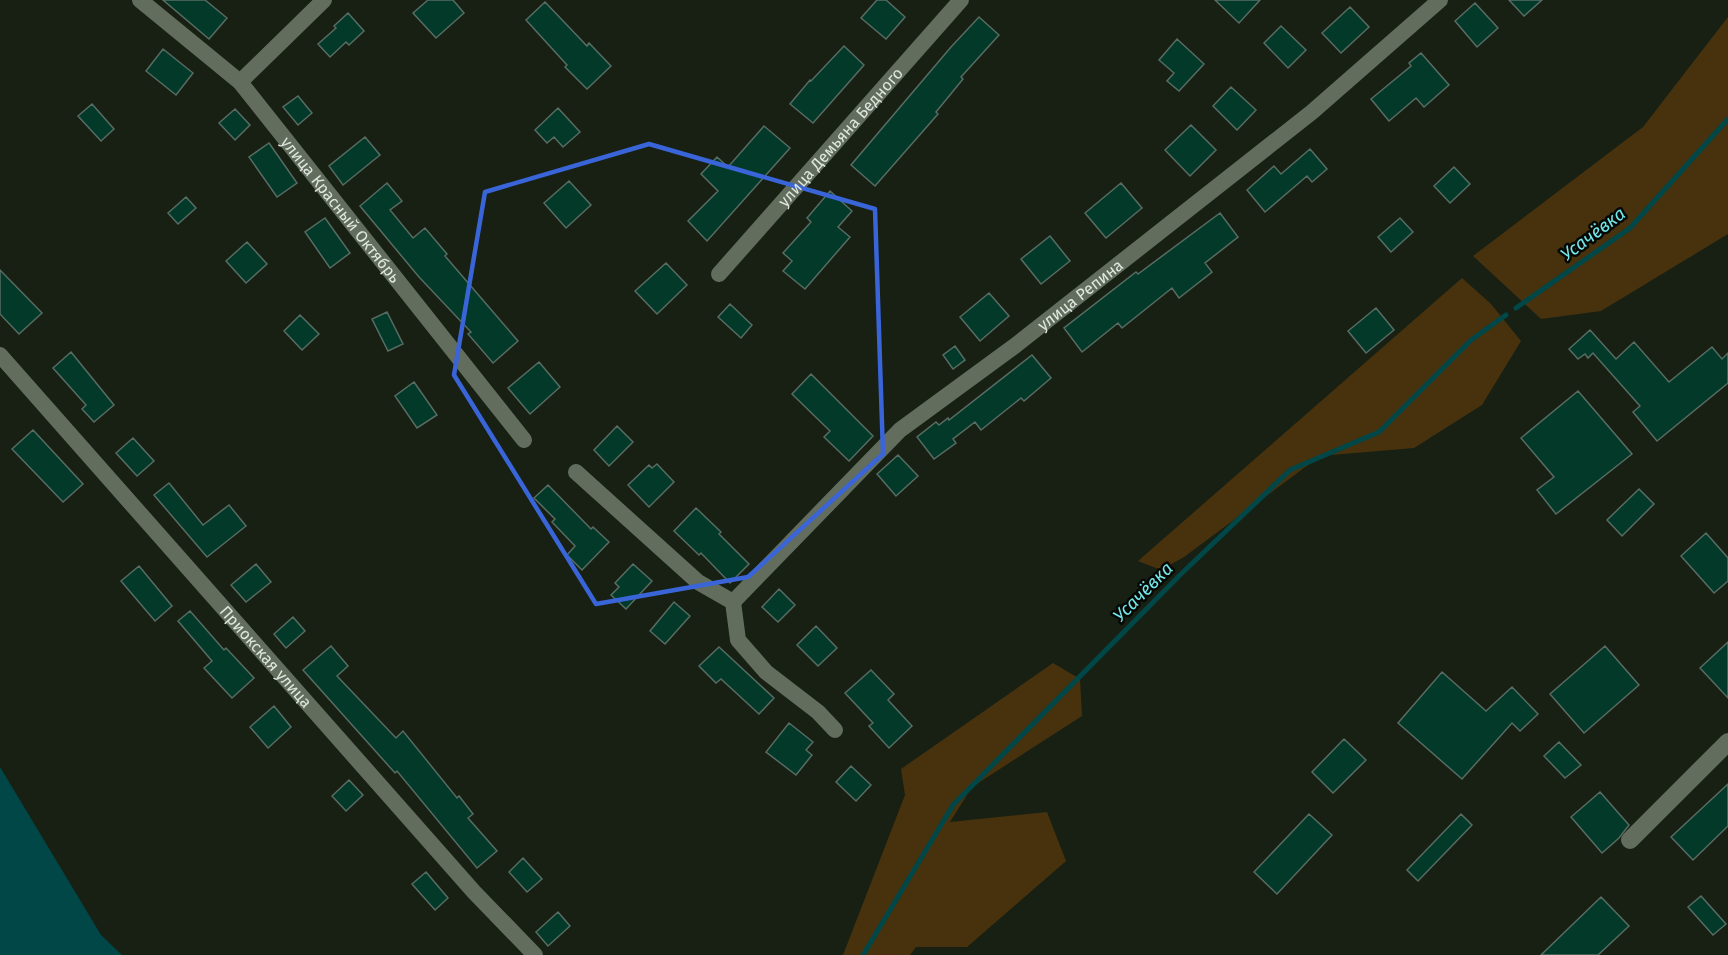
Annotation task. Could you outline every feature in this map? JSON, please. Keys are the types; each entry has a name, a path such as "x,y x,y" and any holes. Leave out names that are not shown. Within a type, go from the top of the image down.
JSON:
{"street":[{"name":"улица Красный Октябрь","path":"140,0 240,82 524,440"},
{"path":"240,82 324,0"},
{"name":"улица Демьяна Бедного","path":"719,274 961,0"},
{"name":"улица Репина","path":"733,602 900,430 1016,345 1312,112 1440,0"},
{"name":"Приокская улица","path":"0,355 474,892 535,955"},
{"path":"576,472 699,582 733,602 738,640 766,672 818,712 835,730"},
{"path":"1630,840 1728,742"}],"highlighted area":[{"path":"649,144 875,209 883,454 748,577 596,604 454,375 485,192"}],"shaded area":[{"path":"1728,17 1728,234 1601,311 1541,319 1473,256 1643,127"},
{"path":"1462,278 1491,304 1521,341 1482,405 1414,448 1320,456 1184,557 1161,570 1138,561"},
{"path":"1053,663 1080,679 1082,716 972,787 950,822 1047,812 1066,861 967,947 916,947 910,955 843,955 905,795 901,769"}],"water":[{"path":"0,767 101,935 122,955 0,955"}],"building":[{"path":"163,0 205,0 227,18 209,39"},
{"path":"428,0 453,0 464,13 436,38 413,13"},
{"path":"877,0 886,0 905,17 886,39 861,18"},
{"path":"1215,0 1260,0 1239,23"},
{"path":"1509,0 1542,0 1524,16"},
{"path":"545,2 587,46 589,43 611,66 587,89 565,67 567,65 526,20"},
{"path":"1475,3 1498,28 1477,47 1455,21"},
{"path":"1350,7 1369,27 1341,53 1322,33"},
{"path":"348,13 364,31 349,45 346,42 330,57 318,44 336,28 334,26"},
{"path":"979,17 999,35 961,77 963,79 936,112 938,114 875,186 851,165"},
{"path":"1281,26 1306,50 1288,68 1264,43"},
{"path":"1177,39 1204,64 1179,91 1167,81 1174,73 1159,60"},
{"path":"844,46 864,65 813,123 790,104"},
{"path":"163,49 193,73 176,95 146,71"},
{"path":"1421,53 1449,85 1424,107 1416,98 1389,121 1371,99 1411,66 1409,63"},
{"path":"1231,87 1256,110 1237,130 1213,106"},
{"path":"298,96 312,113 298,125 283,107"},
{"path":"92,104 114,129 101,141 78,116"},
{"path":"558,108 580,132 563,147 554,137 547,143 535,130"},
{"path":"235,109 250,125 235,140 219,123"},
{"path":"1191,125 1216,150 1190,176 1165,150"},
{"path":"764,126 790,148 707,241 688,221 718,191 701,174 717,157 728,167"},
{"path":"365,137 380,155 343,185 329,166"},
{"path":"269,143 297,183 277,197 249,157"},
{"path":"1310,149 1327,169 1312,182 1307,176 1265,212 1247,190 1274,166 1281,174"},
{"path":"1454,167 1470,184 1450,203 1434,186"},
{"path":"569,181 591,205 566,228 544,203"},
{"path":"387,183 402,201 390,210 413,238 425,228 447,254 445,256 518,341 493,363 468,334 471,332 419,277 360,206"},
{"path":"1121,183 1142,208 1106,238 1085,213"},
{"path":"830,191 852,211 838,227 850,237 805,289 783,271 792,261 783,253 811,222 807,218"},
{"path":"186,197 196,208 178,224 168,213"},
{"path":"1220,213 1238,237 1205,263 1212,272 1179,298 1172,288 1122,328 1118,323 1082,352 1064,328 1136,272 1138,274"},
{"path":"325,218 350,253 330,268 305,232"},
{"path":"1400,218 1413,232 1391,252 1378,237"},
{"path":"1050,236 1070,261 1041,284 1021,259"},
{"path":"247,242 267,264 246,283 226,261"},
{"path":"666,263 687,285 657,314 635,291"},
{"path":"0,270 42,313 19,334 0,314"},
{"path":"989,293 1009,316 980,341 960,317"},
{"path":"730,304 752,325 741,338 718,317"},
{"path":"1376,308 1394,330 1366,353 1348,331"},
{"path":"387,312 403,344 388,351 372,319"},
{"path":"300,315 319,334 302,350 284,331"},
{"path":"1590,330 1616,359 1634,342 1669,382 1712,347 1722,359 1728,353 1728,383 1657,441 1633,412 1640,406 1593,353 1588,358 1585,354 1578,359 1569,349"},
{"path":"955,346 965,360 953,369 943,355"},
{"path":"71,352 114,405 94,422 82,409 86,405 53,368"},
{"path":"1032,355 1051,378 1024,401 1021,398 981,430 975,422 953,439 956,443 934,459 917,437 936,422 939,425 948,418 949,420"},
{"path":"539,362 560,387 530,414 508,388"},
{"path":"811,374 873,436 849,461 824,437 830,431 792,394"},
{"path":"414,382 437,415 417,428 395,396"},
{"path":"1578,391 1632,454 1556,514 1537,490 1554,477 1521,438"},
{"path":"617,426 633,442 609,466 594,450"},
{"path":"33,430 83,484 63,502 12,449"},
{"path":"133,438 154,461 137,476 116,453"},
{"path":"898,455 918,476 896,496 877,474"},
{"path":"657,464 674,482 649,507 628,485 649,465 652,468"},
{"path":"169,483 203,525 229,505 246,526 207,557 154,495"},
{"path":"548,485 591,529 593,527 609,542 582,570 567,555 575,546 552,522 555,519 534,498"},
{"path":"1639,489 1654,504 1622,536 1607,520"},
{"path":"696,508 749,564 730,583 701,553 699,555 674,531"},
{"path":"1706,533 1728,558 1728,581 1714,593 1681,556"},
{"path":"256,564 271,582 246,602 231,585"},
{"path":"633,564 652,581 626,609 611,595 619,587 615,583"},
{"path":"139,566 172,606 155,621 121,581"},
{"path":"779,589 795,605 778,622 762,607"},
{"path":"674,602 690,616 665,644 650,631"},
{"path":"190,611 224,650 226,648 254,678 232,698 204,668 212,661 178,621"},
{"path":"293,617 305,631 286,648 274,634"},
{"path":"816,626 837,648 818,666 797,645"},
{"path":"1728,642 1728,698 1700,668"},
{"path":"331,646 348,666 337,676 396,738 403,731 457,798 459,796 473,814 468,818 497,851 477,868 397,771 395,773 303,670"},
{"path":"1605,646 1639,685 1584,733 1550,694"},
{"path":"719,647 774,698 759,714 721,679 716,683 699,666"},
{"path":"871,670 894,694 888,700 912,726 889,748 869,726 873,723 845,693"},
{"path":"1442,672 1486,711 1512,687 1538,714 1520,731 1512,723 1462,779 1398,723"},
{"path":"274,706 291,727 268,748 250,727"},
{"path":"789,723 813,742 806,750 812,755 796,775 766,752"},
{"path":"1344,739 1366,760 1333,793 1312,772"},
{"path":"1559,742 1581,765 1565,778 1544,756"},
{"path":"851,766 871,785 856,801 836,782"},
{"path":"349,780 363,795 346,811 332,796"},
{"path":"1728,784 1728,826 1693,860 1671,837"},
{"path":"1600,792 1629,825 1619,838 1602,853 1571,817"},
{"path":"1309,814 1332,835 1277,894 1254,872"},
{"path":"1461,814 1472,825 1418,881 1407,870"},
{"path":"523,858 542,879 527,892 509,872"},
{"path":"426,872 448,898 435,910 412,884"},
{"path":"1701,896 1726,924 1713,935 1688,907"},
{"path":"1601,897 1629,926 1598,955 1541,955"},
{"path":"558,912 570,926 548,946 536,932"}],"waterway":[{"name":"Усачёвка","path":"1516,308 1630,228 1728,119"},
{"name":"Усачёвка","path":"863,955 953,805 1181,574 1290,470 1379,432 1471,340 1506,315"}]}
